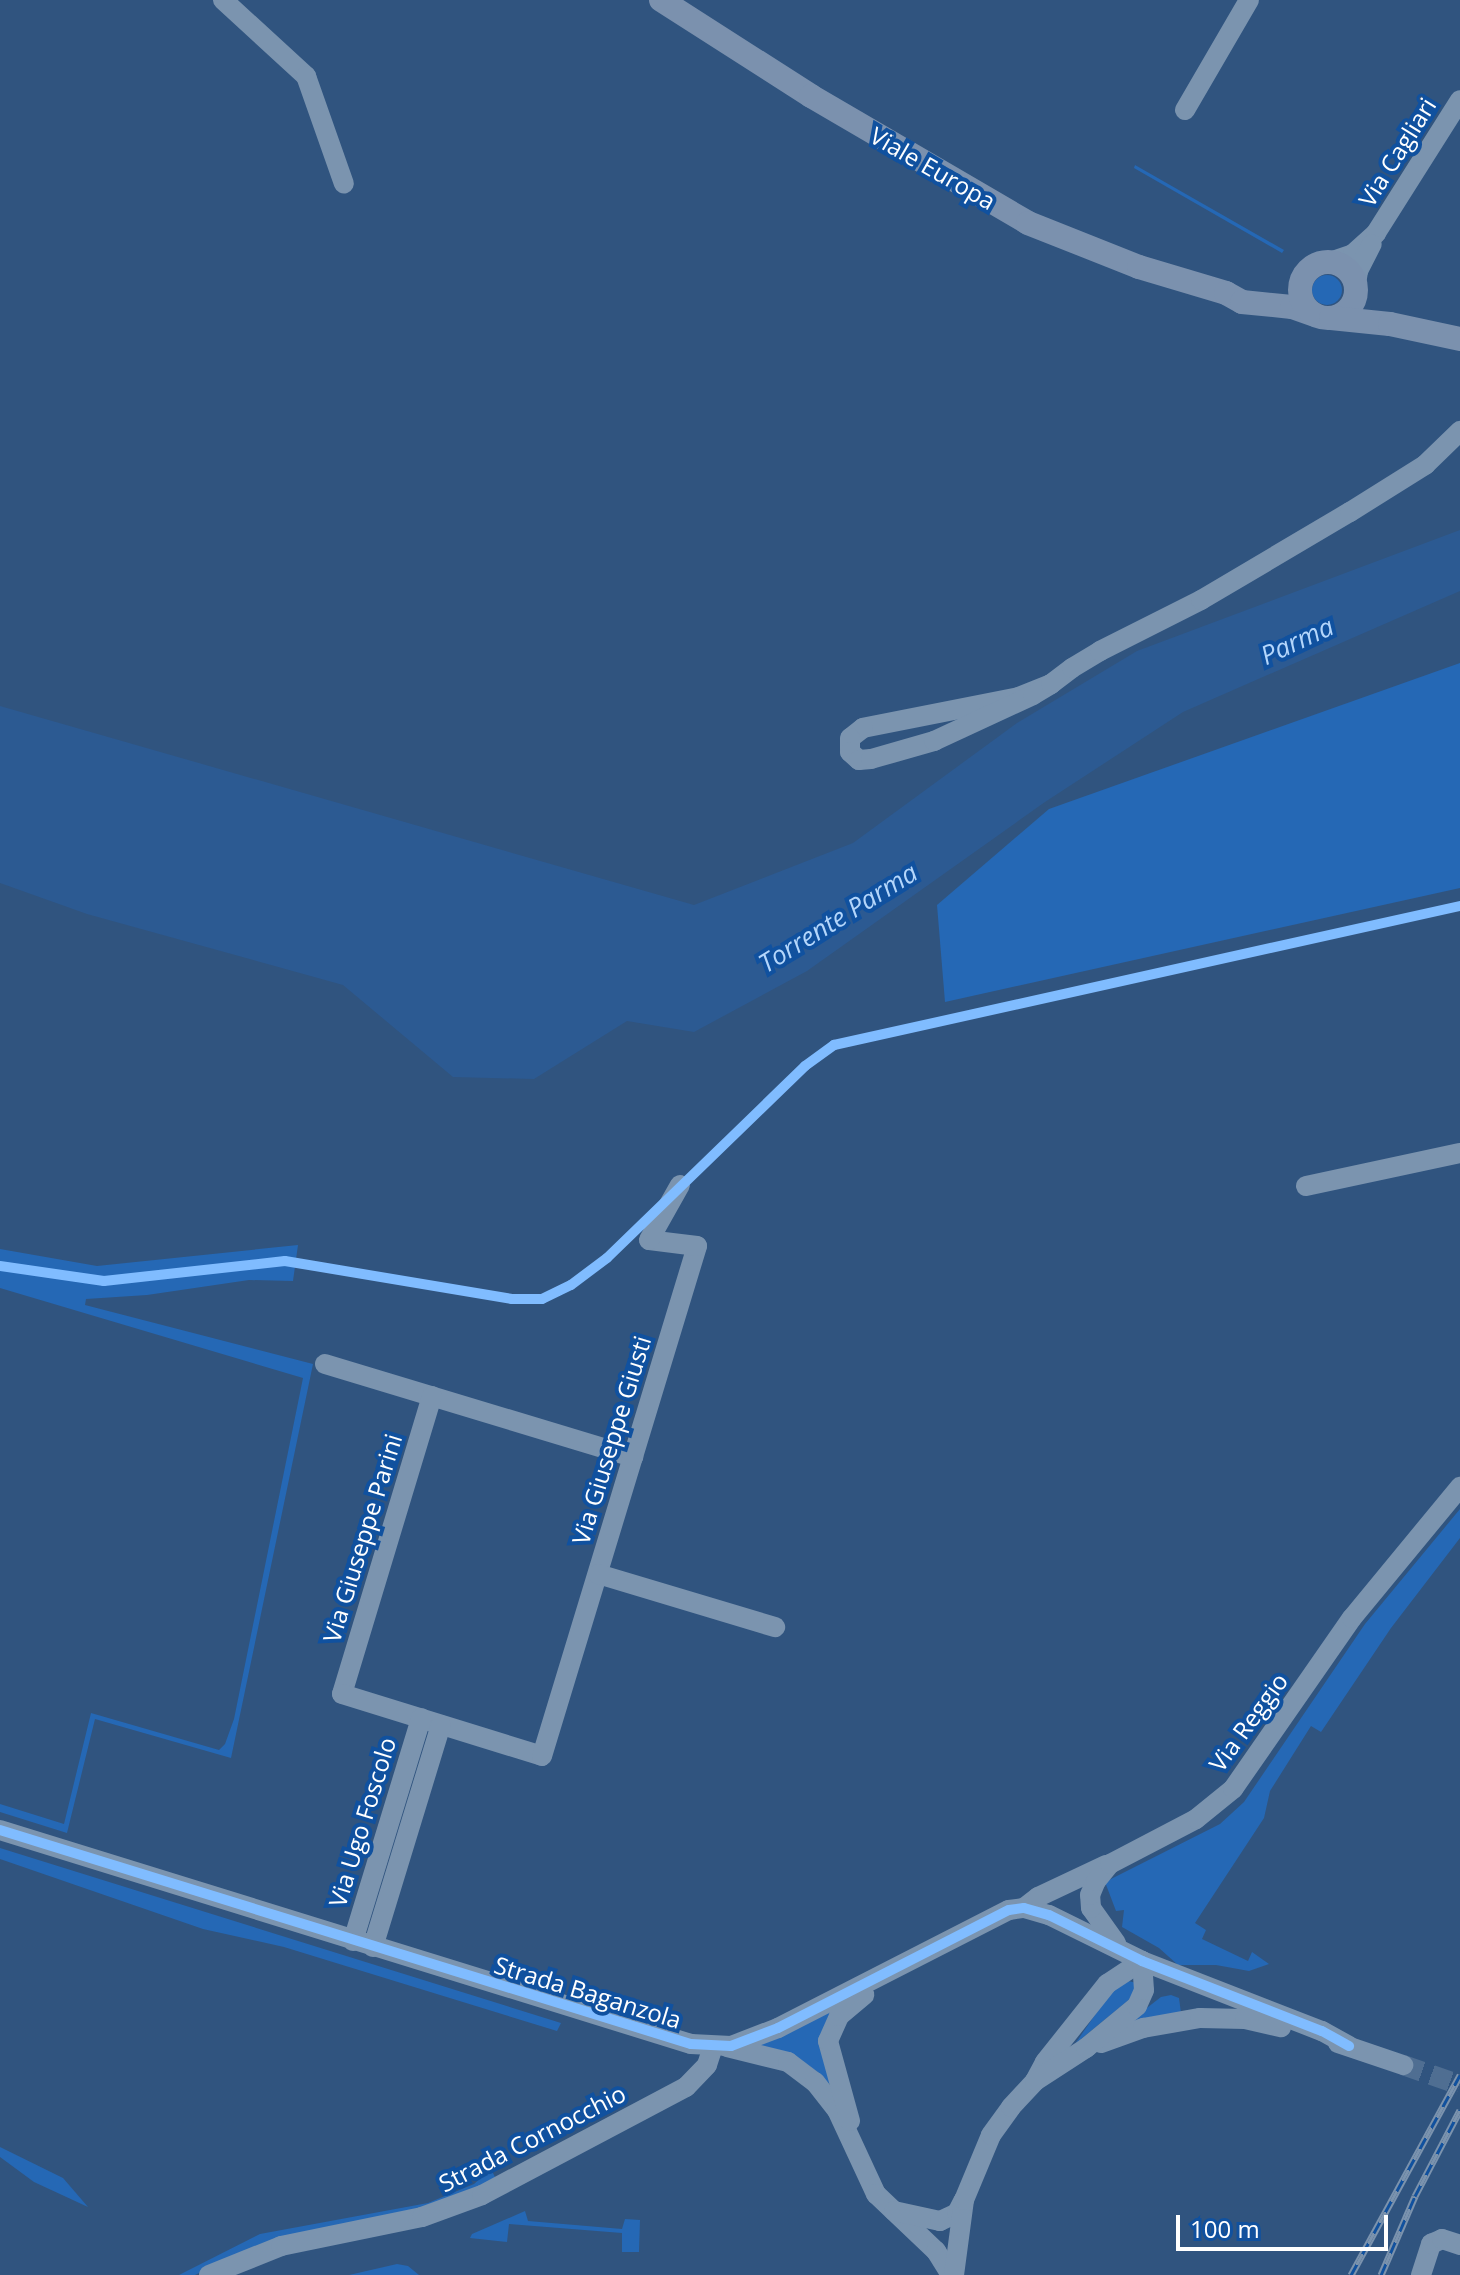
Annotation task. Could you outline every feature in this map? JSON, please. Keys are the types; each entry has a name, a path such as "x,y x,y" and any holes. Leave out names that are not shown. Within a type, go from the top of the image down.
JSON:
{"main road":[{"name":"Viale Europa","path":"661,0 811,96 1028,223 1139,267 1226,293 1244,302 1292,307 1323,316 1390,324 1460,339"},
{"name":"Viale Europa","path":"1226,293 1277,289 1320,265 1346,268 1356,284 1363,305 1390,324"},
{"path":"1320,265 1302,280 1301,295 1323,316 1349,310 1356,296 1356,284"}],"street":[{"path":"223,0 306,76 344,184"},
{"path":"1185,110 1249,0"},
{"name":"Via Cagliari","path":"1356,284 1358,271 1377,231 1460,100"},
{"name":"Via Cagliari","path":"1320,265 1353,254 1377,231"},
{"path":"1051,684 1019,697 863,728 850,738 850,752 859,760 871,759 939,740 1051,684 1083,661 1201,600 1350,512 1425,465 1460,431"},
{"path":"1306,1186 1460,1153"},
{"name":"Via Giuseppe Giusti","path":"431,1722 542,1756 697,1246 649,1240 680,1185"},
{"path":"325,1364 633,1457"},
{"name":"Via Giuseppe Parini","path":"431,1722 342,1694 432,1396"},
{"name":"Via Reggio","path":"1110,1864 1196,1819 1233,1789 1352,1618 1460,1487"},
{"path":"598,1574 775,1627"},
{"name":"Via Ugo Foscolo","path":"363,1944 431,1722"},
{"name":"Strada Baganzola","path":"0,1830 664,2038 720,2046 788,2024 1009,1910 1024,1908 1038,1897 1110,1864"},
{"path":"1035,2081 1084,2049 1139,2003 1145,1985 1133,1957 1098,1922 1090,1904 1092,1888 1110,1864"},
{"path":"1024,1908 1049,1915 1133,1957 1325,2033 1349,2046"},
{"path":"890,2209 925,2220 940,2221 957,2213 991,2135 1107,1984 1133,1957"},
{"path":"853,2145 848,2106 830,2055 830,2032 845,2009 898,1967"},
{"path":"1084,2049 1143,2028 1209,2018 1261,2022 1349,2046 1403,2065"},
{"path":"720,2046 783,2060 805,2073 833,2104 869,2183 890,2209 936,2251 952,2275"},
{"name":"Strada Cornocchio","path":"209,2275 281,2246 422,2217 482,2195 686,2087 720,2046"},
{"path":"952,2275 964,2200"},
{"path":"1421,2275 1431,2244 1442,2239 1460,2245"}],"shaded area":[{"path":"1135,165 1284,250 1282,253 1134,168"},
{"path":"1327,275 1338,279 1342,290 1338,301 1327,305 1316,301 1312,290 1316,279"},
{"path":"1460,663 1460,888 945,1002 937,905 1049,809"},
{"path":"298,1245 293,1281 249,1280 147,1295 86,1299 85,1305 313,1364 231,1758 95,1719 67,1833 0,1812 0,1804 64,1824 91,1713 219,1750 225,1744 234,1719 303,1378 0,1288 0,1249 97,1266"},
{"path":"1460,1509 1460,1538 1391,1628 1321,1732 1311,1726 1270,1791 1264,1818 1195,1923 1206,1930 1202,1939 1248,1961 1252,1952 1269,1964 1249,1971 1216,1965 1178,1965 1159,1948 1122,1927 1124,1910 1116,1911 1105,1882 1220,1824 1244,1802 1365,1624"},
{"path":"0,1848 561,2023 557,2031 284,1947 203,1929 0,1859"},
{"path":"1125,1980 1136,1983 1136,1994 1075,2044 1116,1984"},
{"path":"1171,1995 1179,1998 1181,2013 1126,2024 1161,1997"},
{"path":"834,2010 834,2089 819,2073 788,2053 755,2044"},
{"path":"0,2147 63,2178 88,2207 34,2182 0,2157"},
{"path":"491,2169 497,2181 464,2198 222,2262 195,2275 179,2275 260,2234 428,2203 474,2184"},
{"path":"525,2211 528,2221 622,2229 625,2219 640,2220 639,2252 622,2252 622,2233 509,2224 507,2242 470,2238 472,2234"},
{"path":"397,2264 408,2266 419,2275 349,2275"}],"water":[{"path":"1460,530 1460,591 1183,712 1045,802 807,971 694,1032 627,1021 534,1079 453,1077 343,985 87,914 0,883 0,706 694,905 853,843 1017,723 1137,651"}],"tunnel":[{"path":"1403,2065 1460,2085"}],"railway":[{"path":"1351,2275 1460,2075"},
{"path":"1381,2275 1415,2196 1460,2110"}],"cycle path":[{"path":"0,1266 104,1281 285,1261 512,1299 542,1299 571,1285 607,1258 805,1066 834,1045 1460,906"},
{"path":"0,1830 691,2044 731,2046 778,2028 1009,1910 1024,1908 1049,1915 1142,1961 1322,2031 1349,2046"}],"water label":[{"name":"Parma","path":"1297,641"},
{"name":"Torrente Parma","path":"838,918"}]}
